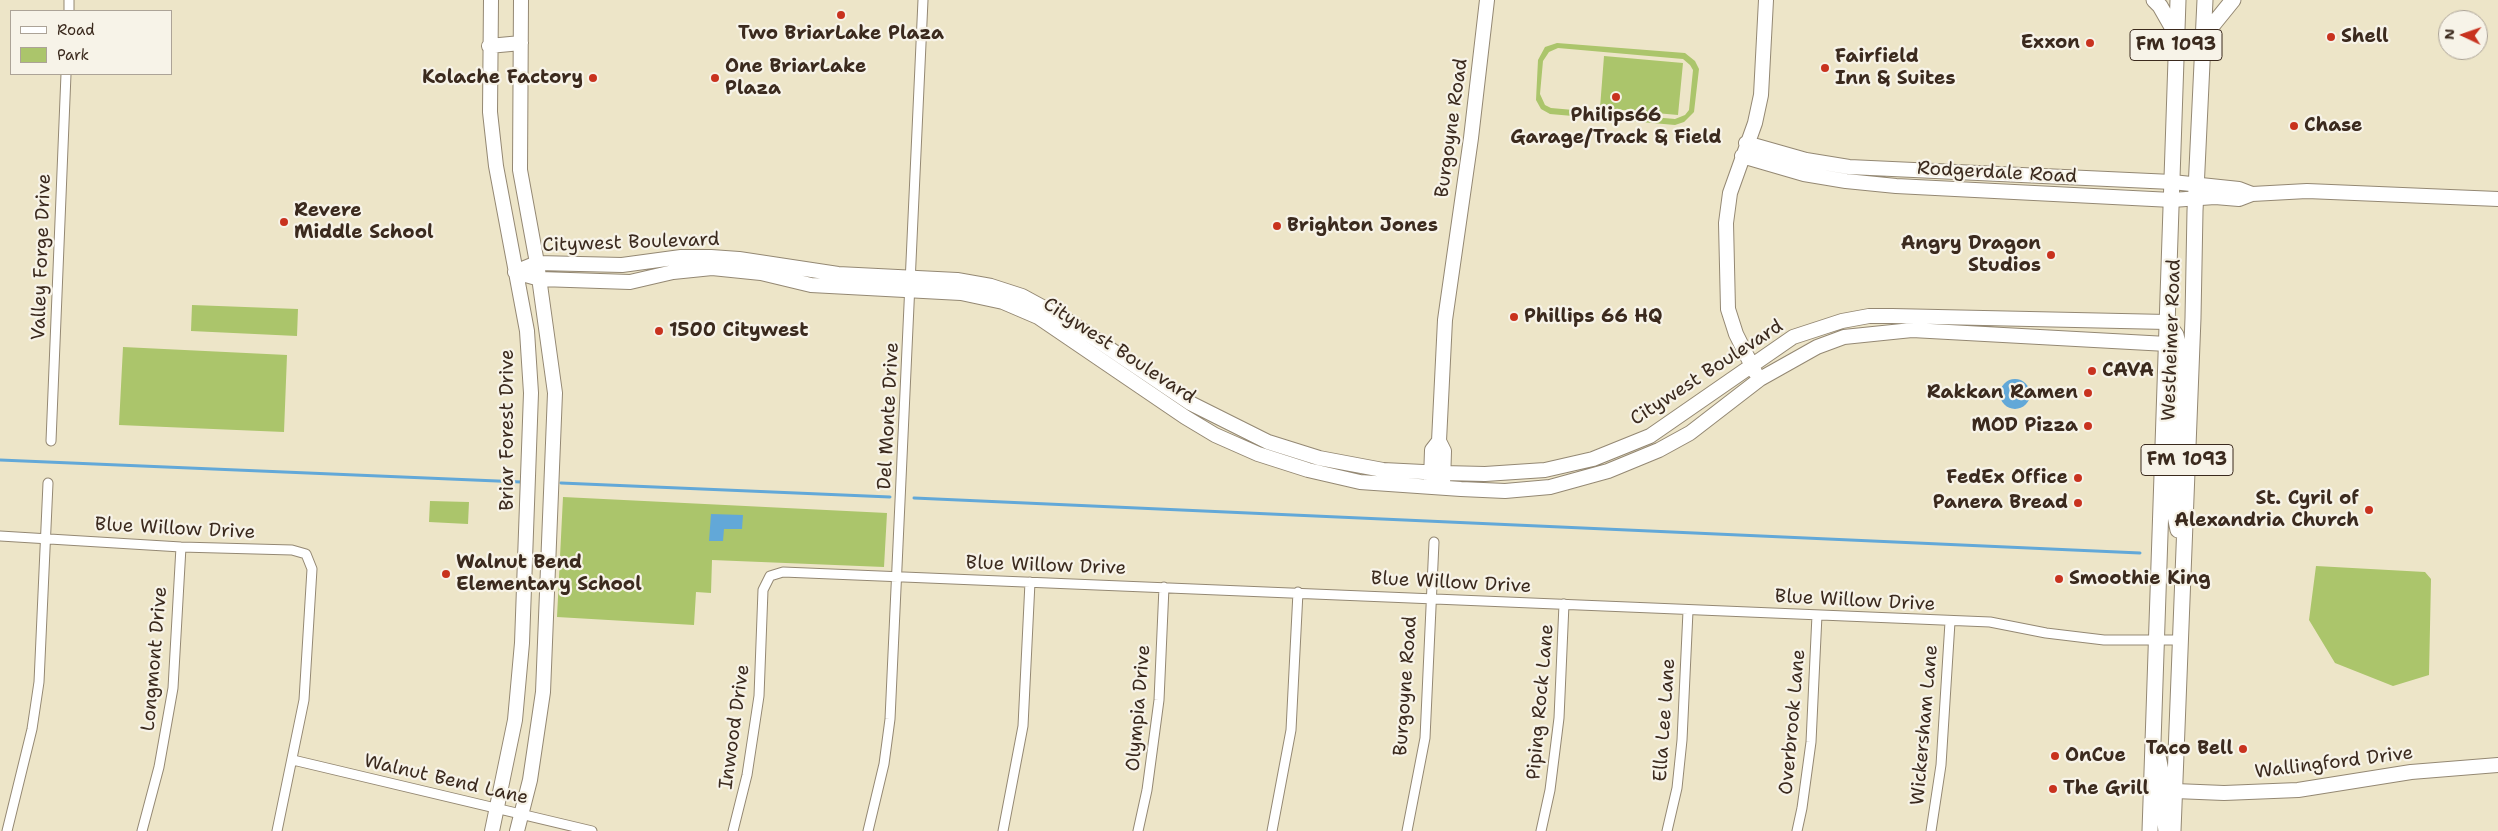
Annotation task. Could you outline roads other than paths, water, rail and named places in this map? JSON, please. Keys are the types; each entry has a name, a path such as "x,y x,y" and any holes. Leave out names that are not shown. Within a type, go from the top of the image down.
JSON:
{"main road":[{"path":"2154,0 2160,6 2177,36"},
{"name":"Westheimer Road","path":"2150,831 2178,0"},
{"name":"Westheimer Road","path":"2173,831 2196,191 2205,0"},
{"path":"2203,37 2233,0"},
{"path":"2166,322 2176,336 2179,348 2173,506 2183,556"},
{"path":"2152,733 2164,786 2175,791"},
{"path":"2150,792 2162,798 2166,831"}],"street":[{"name":"Briar Forest Drive","path":"491,0 489,46 490,112 496,166 526,331 531,393 522,643 515,720 492,831"},
{"path":"517,831 537,744 543,692 554,393 540,279 520,170 521,0"},
{"name":"Del Monte Drive","path":"868,831 884,764 890,719 912,277 923,0"},
{"name":"Burgoyne Road","path":"1436,488 1437,473 1432,450 1439,441 1445,320 1471,138 1487,0"},
{"path":"1760,379 1750,365 1736,334 1728,308 1726,224 1730,193 1755,123 1760,95 1766,0"},
{"path":"489,46 521,43"},
{"name":"Valley Forge Drive","path":"51,441 66,75"},
{"name":"Rodgerdale Road","path":"1744,150 1849,167 2172,182 2196,191 2239,199 2252,194 2307,191 2498,199"},
{"name":"Rodgerdale Road","path":"1744,150 1804,174 1896,186 2172,200 2196,191"},
{"path":"1896,170 1896,186"},
{"path":"2025,192 2026,174"},
{"name":"Citywest Boulevard","path":"516,272 537,263 622,265 682,257 749,260 838,274 957,280 991,286 1022,296 1070,322 1190,403 1268,442 1328,460 1383,470 1437,473 1484,474 1545,470 1594,459 1650,436 1700,404 1750,365 1793,338 1842,321 1869,316 2166,322"},
{"name":"Citywest Boulevard","path":"516,272 540,279 630,282 673,272 712,268 761,273 811,285 911,292 962,293 1003,302 1038,317 1185,417 1214,434 1258,454 1308,470 1360,482 1436,488 1505,491 1550,487 1608,471 1659,450 1690,433 1760,379 1817,347 1844,336 1902,331 2167,344"},
{"path":"531,393 554,393"},
{"path":"7,831 32,729 38,682 48,484"},
{"path":"527,533 549,532"},
{"name":"Blue Willow Drive","path":"0,536 181,547 292,550 306,554 312,569 311,594 304,700 293,760"},
{"name":"Burgoyne Road","path":"1407,831 1425,738 1434,542"},
{"name":"Longmont Drive","path":"142,831 159,767 172,688 181,547"},
{"name":"Blue Willow Drive","path":"762,626 763,590 770,576 783,572 1298,592 1950,622 1990,622 2046,633 2104,640 2181,640"},
{"path":"1003,831 1024,726 1030,582"},
{"name":"Olympia Drive","path":"1138,831 1148,790 1159,700 1164,587"},
{"path":"1272,831 1290,730 1298,592"},
{"name":"Piping Rock Lane","path":"1541,831 1550,790 1559,718 1564,604"},
{"name":"Ella Lee Lane","path":"1667,831 1677,788 1682,740 1688,610"},
{"name":"Overbrook Lane","path":"1797,831 1811,742 1817,615"},
{"name":"Wickersham Lane","path":"1931,831 1941,765 1950,622"},
{"name":"Inwood Drive","path":"734,831 747,775 759,696 762,626"},
{"path":"277,831 293,760"},
{"name":"Walnut Bend Lane","path":"293,760 592,831"},
{"name":"Wallingford Drive","path":"2175,791 2224,793 2290,791 2411,772 2498,764"}],"water":[{"path":"2015,379 2021,380 2029,388 2029,400 2021,408 2015,409 2009,408 2001,400 2000,394 2001,388 2009,380"},
{"path":"711,514 743,515 742,529 724,529 723,541 709,541"}],"waterway":[{"path":"0,460 521,482"},
{"path":"561,483 890,497"},
{"path":"914,498 2140,553"}],"place":[{"name":"Two BriarLake Plaza","path":"841,15"},
{"name":"Shell","path":"2331,37"},
{"name":"Exxon","path":"2090,43"},
{"name":"Fairfield Inn & Suites","path":"1825,68"},
{"name":"Kolache Factory","path":"593,78"},
{"name":"One BriarLake Plaza","path":"715,78"},
{"name":"Philips66 Garage/Track & Field","path":"1616,97"},
{"name":"Chase","path":"2294,126"},
{"name":"Revere Middle School","path":"284,222"},
{"name":"Brighton Jones","path":"1277,226"},
{"name":"Angry Dragon Studios","path":"2051,255"},
{"name":"Phillips 66 HQ","path":"1514,317"},
{"name":"1500 Citywest","path":"659,331"},
{"name":"CAVA","path":"2092,371"},
{"name":"Rakkan Ramen","path":"2088,393"},
{"name":"MOD Pizza","path":"2088,426"},
{"name":"FedEx Office","path":"2078,478"},
{"name":"Panera Bread","path":"2078,503"},
{"name":"St. Cyril of Alexandria Church","path":"2369,510"},
{"name":"Walnut Bend Elementary School","path":"446,574"},
{"name":"Smoothie King","path":"2059,579"},
{"name":"Taco Bell","path":"2243,749"},
{"name":"OnCue","path":"2055,756"},
{"name":"The Grill","path":"2053,789"}]}
